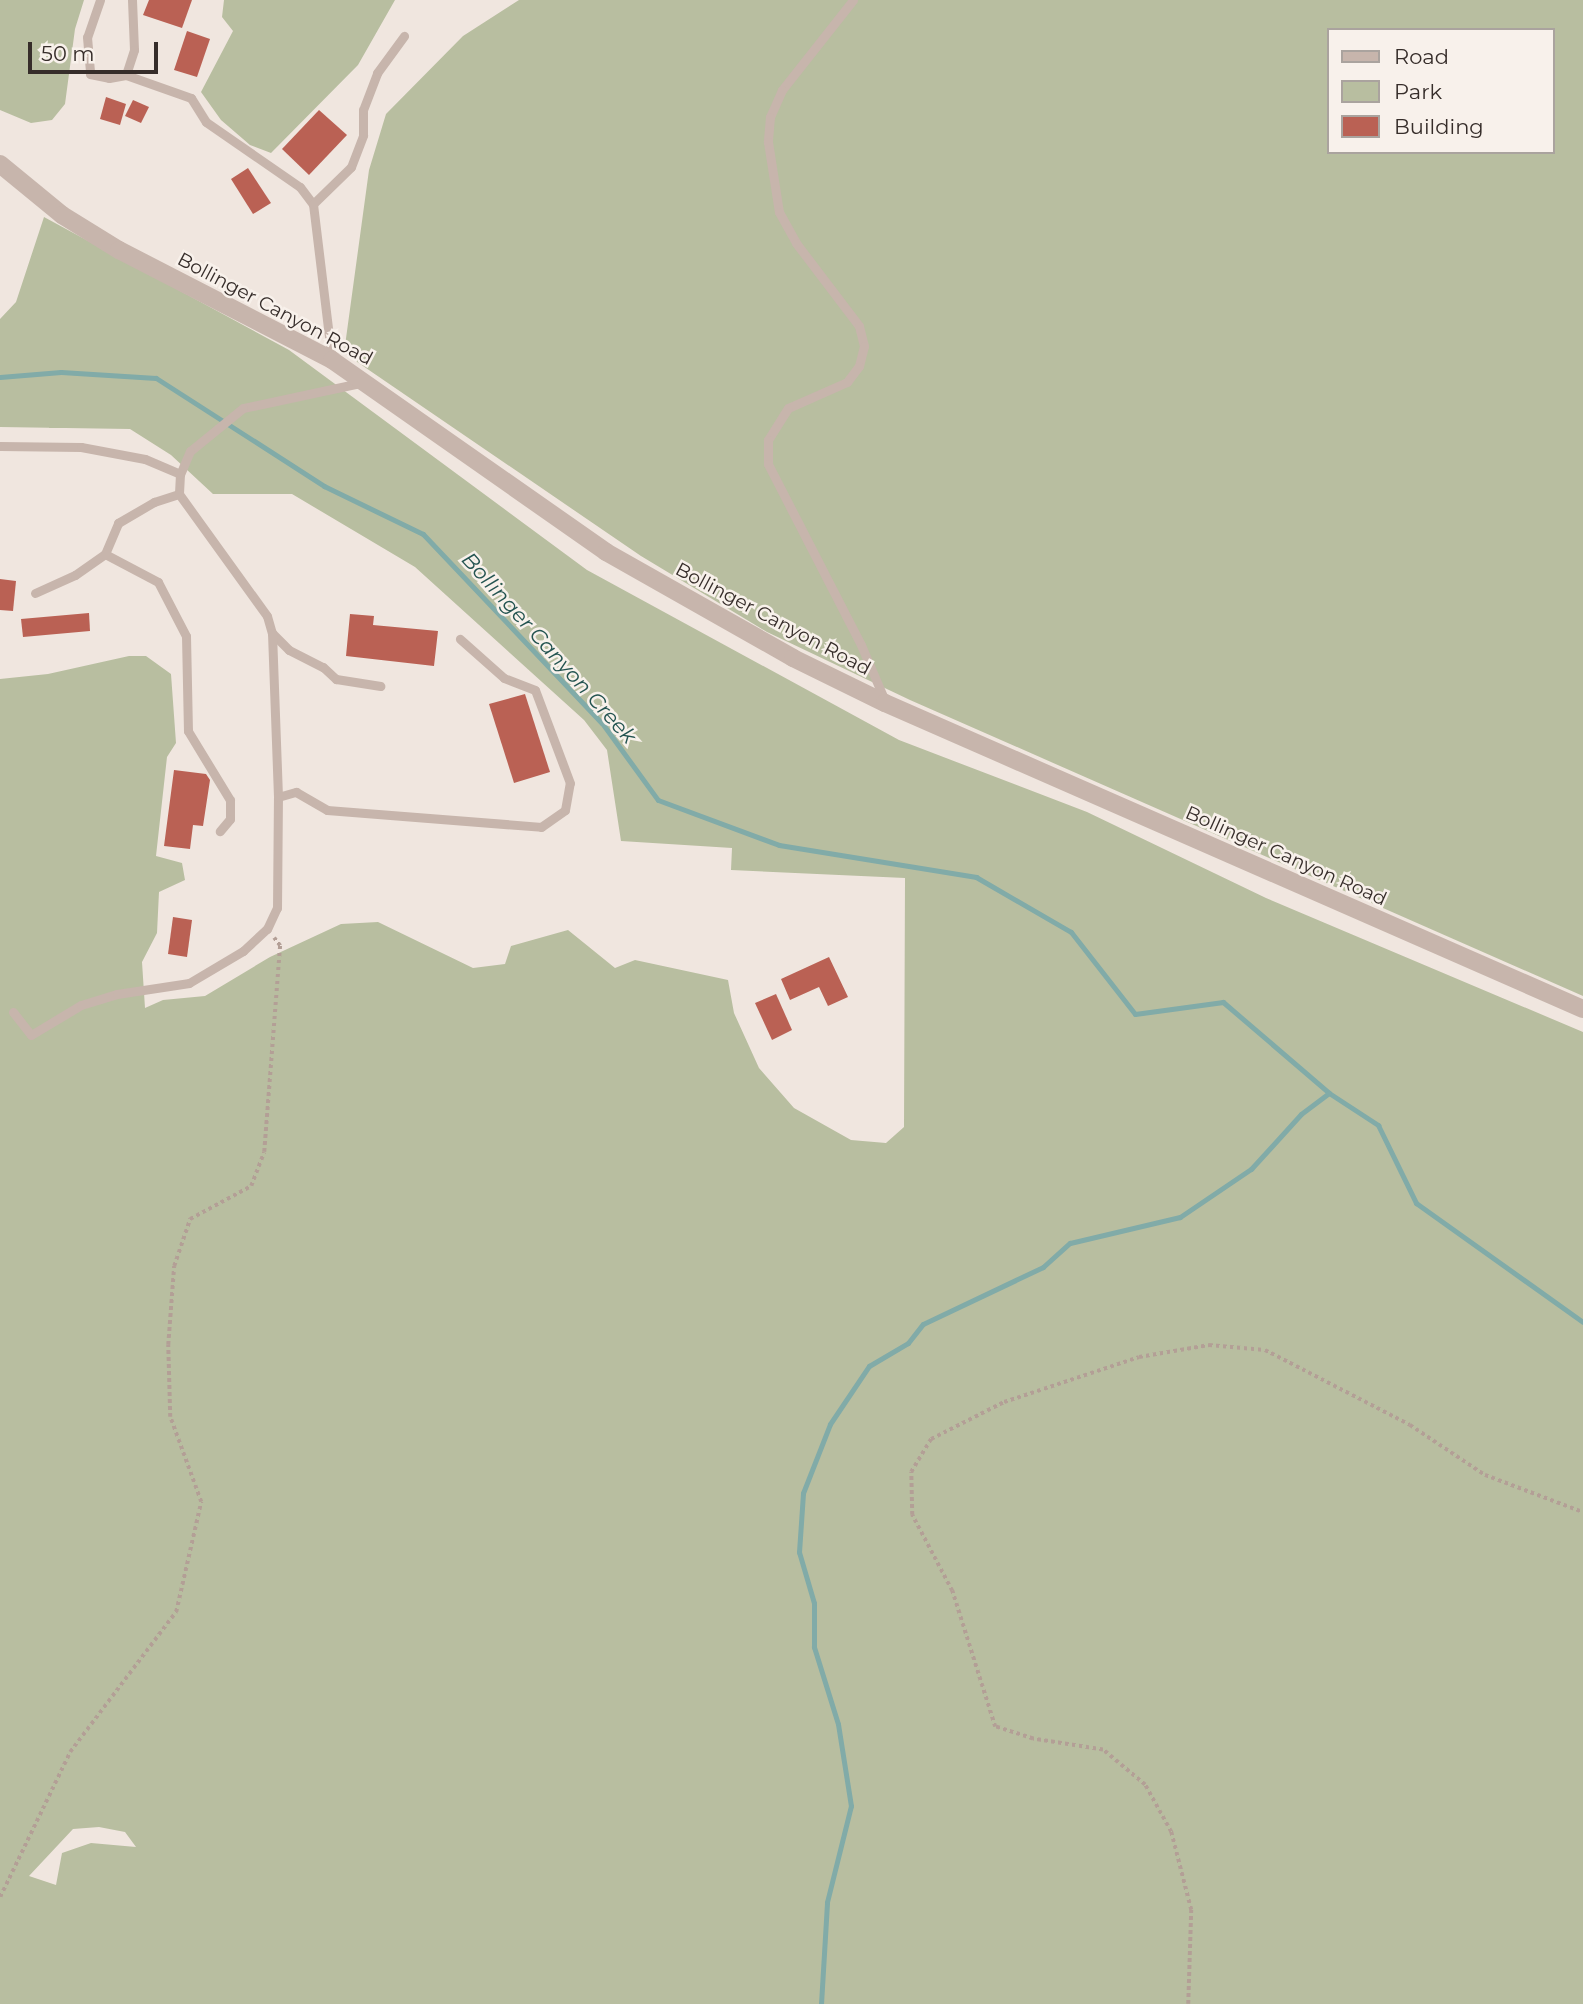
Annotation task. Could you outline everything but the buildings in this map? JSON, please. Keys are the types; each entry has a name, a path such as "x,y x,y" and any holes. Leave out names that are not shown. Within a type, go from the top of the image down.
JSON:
{"street":[{"name":"Bollinger Canyon Road","path":"0,164 62,215 119,250 332,360 606,552 793,658 885,703 1583,1009"}],"lane":[{"path":"100,0 87,37 90,74 109,78 127,75 191,98 206,122 300,187 313,204 332,360"},
{"path":"127,75 134,50 132,0"},
{"path":"853,0 782,90 770,117 768,142 779,212 796,243 859,326 864,346 859,366 847,382 788,408 768,440 768,464 861,645 885,703"},
{"path":"313,204 351,167 363,135 363,110 377,73 404,36"},
{"path":"13,1012 31,1035 81,1005 117,994 189,983 243,951 267,929 277,908 278,797 272,633 267,616 178,494 180,474 198,444 243,408 365,382"},
{"path":"0,446 81,447 145,459 180,474"},
{"path":"35,593 75,575 105,554 118,523 154,502 178,494"},
{"path":"105,554 158,582 186,636 188,732 230,800 230,818 220,831"},
{"path":"272,633 289,650 323,667 337,679 380,686"},
{"path":"278,797 296,792 327,810 541,828 565,810 570,783 535,690 504,678 460,639"}],"path":[{"path":"0,1897 70,1752 176,1612 201,1502 170,1417 168,1345 174,1266 190,1219 251,1186 264,1152 280,946 267,929"},
{"path":"1188,2004 1191,1910 1171,1832 1145,1785 1103,1750 1033,1739 995,1727 952,1591 912,1515 911,1472 931,1439 1004,1402 1139,1357 1209,1345 1265,1350 1410,1425 1485,1475 1583,1512"}],"green space":[{"path":"0,0 84,0 75,29 65,104 52,120 31,123 0,110"},
{"path":"224,0 395,0 358,65 271,153 250,145 221,120 201,92 233,31 222,17"},
{"path":"519,0 1583,0 1583,996 910,700 767,632 641,556 344,353 369,170 386,114 463,36"},
{"path":"44,217 289,350 587,570 899,740 1087,812 1266,898 1583,1032 1583,2004 0,2004 0,679 48,674 129,656 146,656 171,674 176,743 167,757 156,856 182,863 185,880 159,892 157,933 142,962 145,1008 163,1000 205,996 270,957 341,924 378,922 473,968 505,964 511,946 568,930 615,968 635,960 728,980 734,1013 759,1068 794,1108 851,1140 886,1143 904,1127 905,878 731,870 732,848 621,841 607,750 584,720 415,567 292,494 213,494 171,455 130,429 0,427 0,319 16,302","holes":["99,1827 125,1832 136,1847 91,1843 62,1853 56,1885 29,1876 73,1829"]}],"waterway":[{"name":"Bollinger Canyon Creek","path":"0,377 61,372 156,378 324,486 423,534 602,723 658,800 779,845 976,877 1071,932 1135,1014 1223,1002 1329,1093 1378,1125 1416,1203 1583,1322"},
{"path":"821,2004 827,1902 851,1806 838,1724 814,1647 814,1603 799,1552 803,1493 830,1424 869,1366 908,1343 923,1324 1043,1267 1070,1243 1180,1217 1251,1169 1301,1114 1329,1093"}]}
